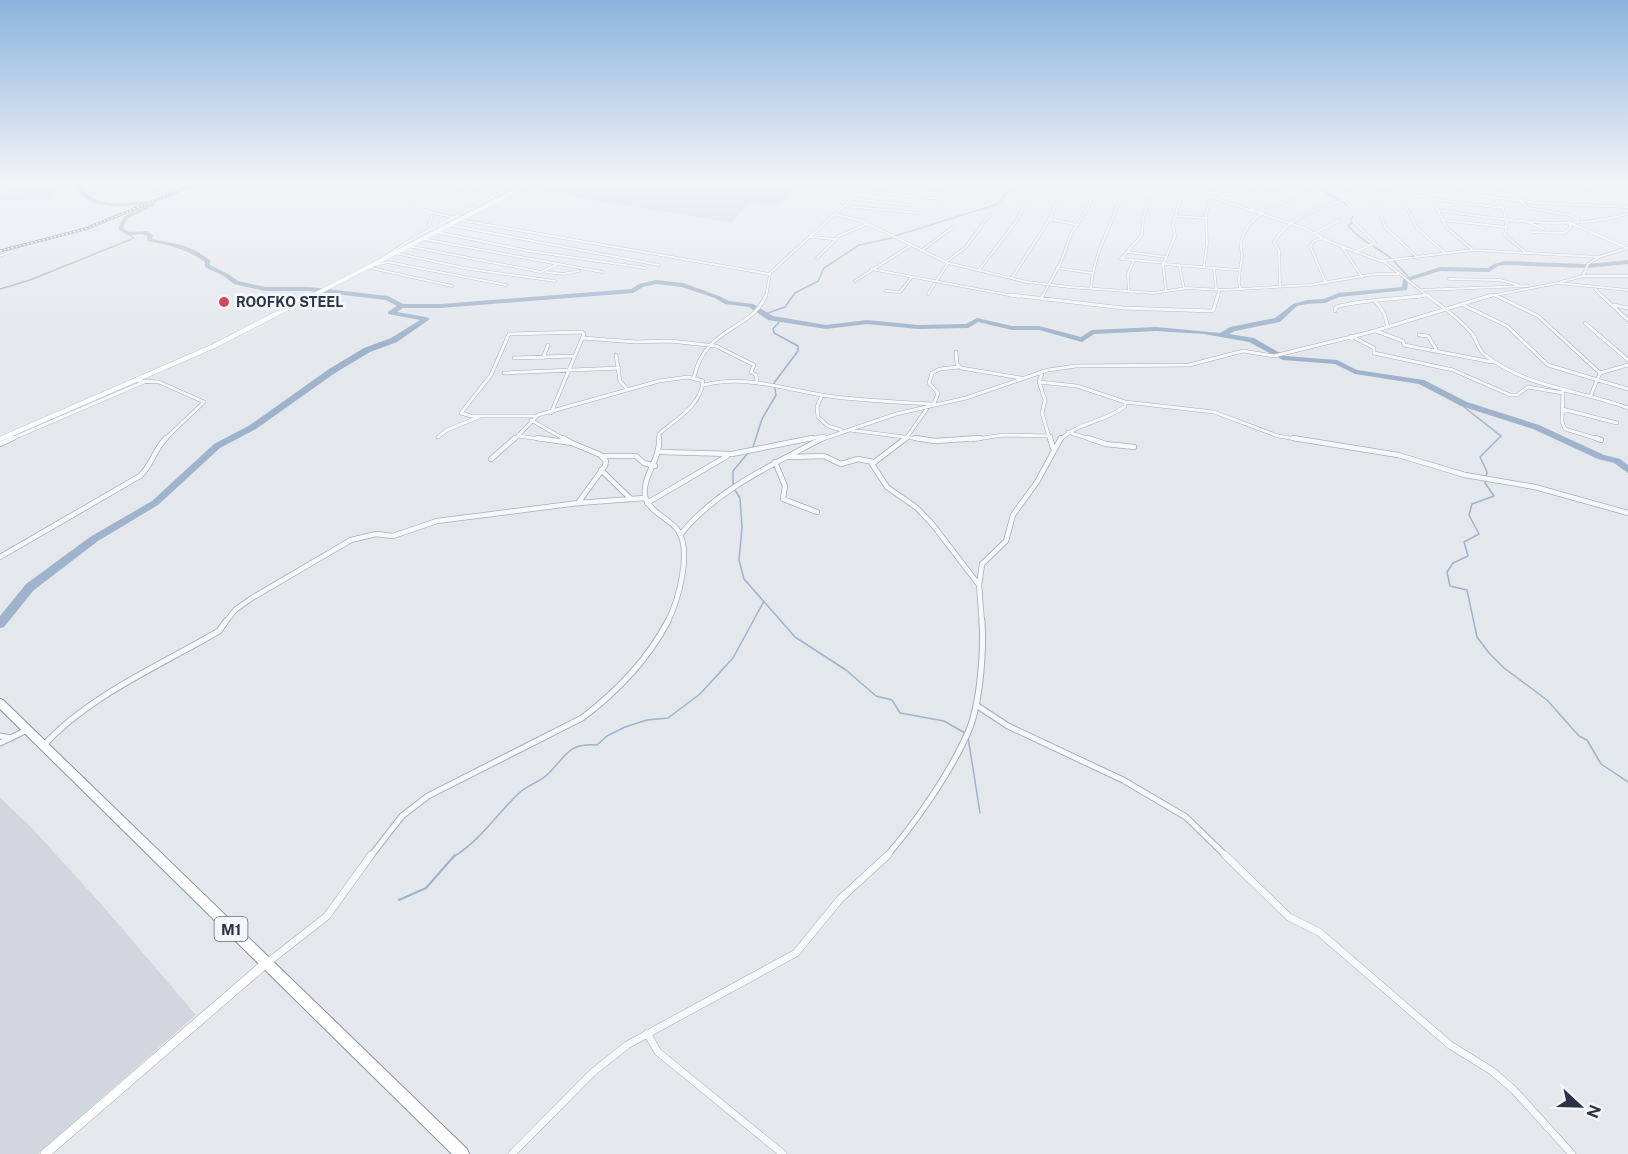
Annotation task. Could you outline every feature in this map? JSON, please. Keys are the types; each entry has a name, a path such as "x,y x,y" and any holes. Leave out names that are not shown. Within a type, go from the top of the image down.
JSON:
{"highway":[{"name":"M1","path":"0,704 462,1154"}],"main road":[{"path":"0,439 139,381 426,237"},
{"path":"45,1154 267,963"}],"street":[{"path":"369,267 372,262 393,248 420,237"},
{"path":"462,237 529,251 645,268"},
{"path":"514,237 659,265"},
{"path":"556,237 770,274"},
{"path":"694,377 701,358 721,333 760,308 768,290 770,274 809,237 834,239"},
{"path":"817,258 839,237"},
{"path":"892,237 947,263 1012,279 1048,285 1129,292 1217,290 1326,283 1398,274"},
{"path":"921,251 939,237"},
{"path":"928,294 947,263 966,247 973,237"},
{"path":"979,270 1006,237"},
{"path":"1012,279 1039,237"},
{"path":"1041,299 1072,237"},
{"path":"1091,289 1092,273 1107,237"},
{"path":"1140,237 1121,260 1238,270"},
{"path":"1166,291 1165,264 1174,237"},
{"path":"1204,266 1208,242 1206,237"},
{"path":"1240,288 1238,270 1243,237"},
{"path":"1278,237 1274,241 1279,250 1280,285"},
{"path":"1355,252 1375,243 1369,237"},
{"path":"1395,237 1418,258"},
{"path":"1427,237 1444,252"},
{"path":"1457,237 1473,250"},
{"path":"1507,237 1525,252"},
{"path":"1602,237 1627,248"},
{"path":"1326,283 1310,246 1314,241 1323,238 1342,248 1382,261 1444,308 1473,335 1482,353 1496,363 1542,385 1563,392"},
{"path":"423,239 602,272"},
{"path":"408,246 543,272 563,274 582,270"},
{"path":"855,281 870,269 910,246"},
{"path":"1342,248 1362,277"},
{"path":"1583,276 1588,264 1599,257 1627,248"},
{"path":"1382,261 1473,250 1599,257"},
{"path":"0,256 14,251"},
{"path":"635,259 638,252"},
{"path":"1128,252 1166,257"},
{"path":"395,253 469,269 555,282"},
{"path":"369,267 388,262 506,285"},
{"path":"1129,292 1128,274 1133,262"},
{"path":"1179,264 1184,289"},
{"path":"543,272 556,265"},
{"path":"369,267 452,286"},
{"path":"870,269 1041,299 1135,308 1213,311 1217,304 1214,267"},
{"path":"1057,268 1092,273"},
{"path":"646,501 702,472 711,463 732,454 833,434 896,414 941,404 1043,371 1076,366 1189,365 1243,351 1274,356 1376,331 1444,308 1495,295 1583,276 1628,276"},
{"path":"886,291 900,292 911,278"},
{"path":"1449,279 1500,280 1535,286"},
{"path":"1558,283 1628,290"},
{"path":"1420,290 1535,286"},
{"path":"1594,288 1628,320"},
{"path":"1335,311 1336,307 1347,303 1376,302 1426,295"},
{"path":"1495,295 1542,319 1600,374"},
{"path":"1376,302 1384,313 1388,327"},
{"path":"1461,303 1504,324 1548,365 1628,389"},
{"path":"1611,304 1628,308"},
{"path":"1585,323 1628,360"},
{"path":"1376,331 1403,341 1404,345 1436,349 1496,363"},
{"path":"551,413 584,333 509,334 490,375 461,413 533,418 551,413 627,389 659,381 694,377 714,382 757,382 822,395 941,404"},
{"path":"1419,335 1428,336 1436,349"},
{"path":"1351,336 1374,348 1374,353 1453,370 1509,395 1517,395 1528,387 1591,395 1628,408"},
{"path":"583,338 636,342 670,341 725,349 754,365 751,372 756,375 757,382"},
{"path":"543,358 548,345"},
{"path":"956,352 959,367"},
{"path":"616,355 620,381 627,389"},
{"path":"514,358 573,356"},
{"path":"1591,395 1600,374 1628,365"},
{"path":"934,404 938,393 929,383 931,374 939,368 959,367 1024,378"},
{"path":"504,374 566,373 619,368"},
{"path":"512,1154 592,1073 616,1052 796,953 840,899 887,856 920,816 962,744 976,705 983,633 979,585 982,564 1006,541 1013,514 1052,457 1051,436 1043,418 1045,400 1039,382 1043,371"},
{"path":"700,379 704,385"},
{"path":"0,557 140,476 148,469 157,447 204,402 162,383 139,381"},
{"path":"0,444 147,381"},
{"path":"646,501 646,483 661,452 659,434 694,404 704,385 714,382"},
{"path":"1039,382 1077,386 1105,398 1125,402 1214,412 1278,436 1381,452 1465,475 1535,487 1628,513"},
{"path":"1563,392 1562,422 1567,431 1601,440"},
{"path":"822,395 817,407 818,417 832,428 907,438 954,441 1003,435 1051,436"},
{"path":"1053,449 1068,432 1094,419 1118,412 1125,406 1125,402"},
{"path":"784,457 824,456 841,464 855,460 873,462 907,438 928,407"},
{"path":"1562,409 1617,423"},
{"path":"438,438 447,430 481,416"},
{"path":"491,459 518,436 533,418"},
{"path":"533,418 539,427 599,454 636,456 644,463 655,466"},
{"path":"1068,432 1106,444 1134,447"},
{"path":"680,535 704,509 746,478 833,434"},
{"path":"518,436 573,443"},
{"path":"661,452 732,454"},
{"path":"578,503 606,461 599,454"},
{"path":"776,462 785,486 783,499 817,512"},
{"path":"873,462 885,484 924,515 979,585"},
{"path":"601,470 631,499"},
{"path":"43,746 56,731 84,709 219,630 240,606 344,542 363,536 395,536 437,521 578,503 631,499 646,501 677,529 680,535 683,578 661,634 645,660 600,705 582,718 428,796 412,807 384,837 342,899 310,931 267,963"},
{"path":"976,705 986,714 1008,726 1123,780 1186,817 1289,918 1319,932 1450,1045 1492,1071 1514,1090 1572,1154"},
{"path":"0,743 27,729"},
{"path":"0,736 11,738"},
{"path":"647,1033 658,1052 783,1154"}],"shaded area":[{"path":"0,798 29,825 101,904 196,1015 38,1154 0,1154"}],"waterway":[{"path":"0,289 30,280 134,238 132,237"},
{"path":"150,237 149,240 172,244 201,256 208,261 207,266 226,275 236,283 265,289 309,289 388,298 402,306"},
{"path":"1360,237 1392,259"},
{"path":"765,314 785,307 795,293 818,281 824,268 859,245 892,238"},
{"path":"1394,261 1411,280"},
{"path":"1221,335 1233,329 1277,320 1295,305 1307,302 1325,301 1338,295 1405,289 1405,280 1440,269 1489,270 1505,263 1587,266 1628,262"},
{"path":"402,306 441,306 633,291 641,285 656,282 683,285 727,303 751,305 771,318 826,327 867,322 918,327 968,326 977,320 1012,328 1039,328 1082,340 1092,332 1156,329 1221,335"},
{"path":"0,624 30,587 94,539 155,503 217,446 253,427 332,371 367,350 394,340 426,319 390,313 402,306"},
{"path":"753,447 762,419 776,395 774,383 798,351 798,346 774,333 773,329 781,320"},
{"path":"1221,335 1251,340 1283,358 1337,362 1355,372 1421,382 1464,404 1536,427 1601,457 1617,461 1628,470"},
{"path":"1464,404 1464,407 1501,436 1480,457 1487,472 1485,483 1494,496 1472,504 1469,515 1479,534 1464,542 1468,556 1453,563 1447,572 1450,586 1467,590 1477,637 1489,653 1504,668 1547,700 1579,736 1587,740 1601,764 1628,782"},
{"path":"733,485 733,471 748,453"},
{"path":"735,490 740,498 742,527 739,560 744,579 764,601"},
{"path":"454,857 480,836 519,793 546,776 574,748 597,745 607,736 625,727 647,720 668,718 700,694 733,658 764,601"},
{"path":"764,601 795,637 846,670 876,696 892,700 900,713 944,721 965,733"},
{"path":"968,737 980,813"},
{"path":"399,900 426,888 454,857"}],"railway":[{"path":"0,251 55,237"}],"place":[{"name":"ROOFKO STEEL","path":"224,302"}]}
